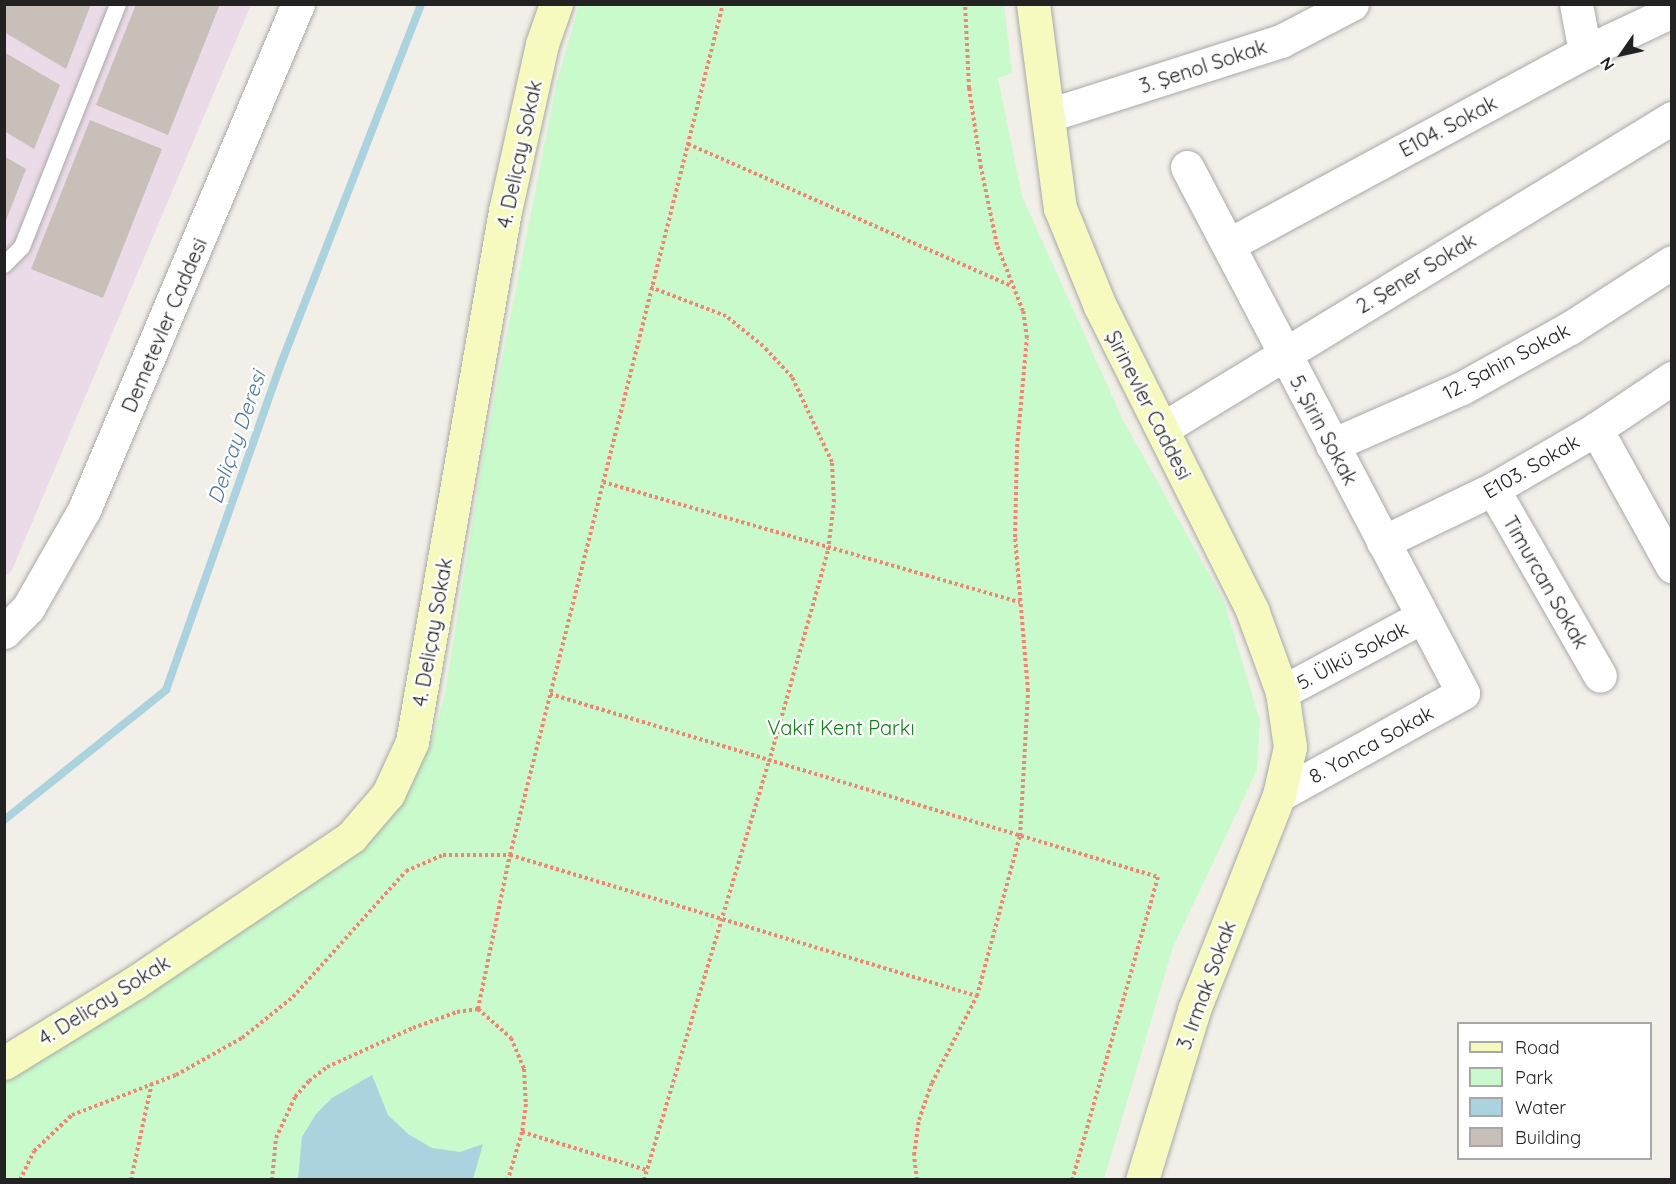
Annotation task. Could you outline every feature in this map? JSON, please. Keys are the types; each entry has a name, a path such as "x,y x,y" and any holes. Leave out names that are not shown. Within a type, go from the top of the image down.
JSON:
{"street":[{"name":"Demetevler Caddesi","path":"4,632 28,608 84,510 298,4"},
{"name":"4. Deliçay Sokak","path":"4,1063 134,983 351,837 388,794 412,742 505,211 542,45 556,4"},
{"name":"Şirinevler Caddesi","path":"1034,4 1060,208 1100,306 1252,610 1282,692 1290,747 1279,795"},
{"name":"3. Şenol Sokak","path":"1049,115 1281,41 1352,4"},
{"path":"1576,4 1585,52"},
{"name":"E104. Sokak","path":"1228,245 1585,52 1671,11"},
{"name":"2. Şener Sokak","path":"1162,429 1671,118"},
{"name":"5. Şirin Sokak","path":"1187,167 1463,693"},
{"name":"12. Şahin Sokak","path":"1332,445 1462,388 1570,328 1671,262"},
{"name":"E103. Sokak","path":"1383,542 1493,489 1596,429 1671,378"},
{"path":"1596,429 1671,566"},
{"name":"Timurcan Sokak","path":"1493,489 1600,676"},
{"name":"5. Ülkü Sokak","path":"1282,692 1422,617"},
{"name":"8. Yonca Sokak","path":"1279,795 1463,693"},
{"name":"3. Irmak Sokak","path":"1142,1179 1194,1010 1279,795"}],"lane":[{"path":"4,265 22,247 118,4"}],"path":[{"path":"478,1009 510,855 650,287 723,4"},
{"path":"917,1179 914,1155 919,1120 932,1083 977,996 1020,836 1028,691 1015,537 1017,447 1027,338 1023,311 1011,286 997,245 981,168 969,88 966,4"},
{"path":"687,144 1011,286"},
{"path":"644,1179 720,919 769,762 828,550 834,502 832,462 792,377 764,346 726,316 650,287"},
{"path":"603,482 828,550 1020,602"},
{"path":"550,694 769,762 1158,877 1072,1179"},
{"path":"20,1179 34,1151 72,1115 152,1082 176,1075 242,1038 293,997 406,871 443,855 510,855 977,996"},
{"path":"272,1179 276,1137 296,1097 309,1081 327,1067 413,1028 457,1012 478,1009 511,1038 524,1070 526,1104 522,1132 508,1179"},
{"path":"131,1179 152,1082"},
{"path":"522,1132 646,1170"}],"shaded area":[{"path":"5,5 251,5 12,570 5,577"}],"green space":[{"name":"Vakıf Kent Parkı","path":"579,5 1004,5 1012,73 998,78 1022,196 1123,420 1224,601 1260,721 1257,770 1173,947 1104,1179 5,1180 5,1076 379,825 411,787 432,740 445,693 485,445 557,81"}],"water":[{"path":"372,1075 388,1115 408,1134 432,1148 460,1152 483,1144 473,1179 298,1179 302,1137 316,1114 332,1098"}],"building":[{"path":"4,4 91,4 66,69 4,32"},
{"path":"136,4 220,4 168,135 96,105"},
{"path":"4,52 60,85 34,149 4,131"},
{"path":"90,120 162,149 103,298 31,269"},
{"path":"4,156 26,169 5,223 4,223"}],"waterway":[{"name":"Deliçay Deresi","path":"4,820 166,690 282,361 421,4"}]}
